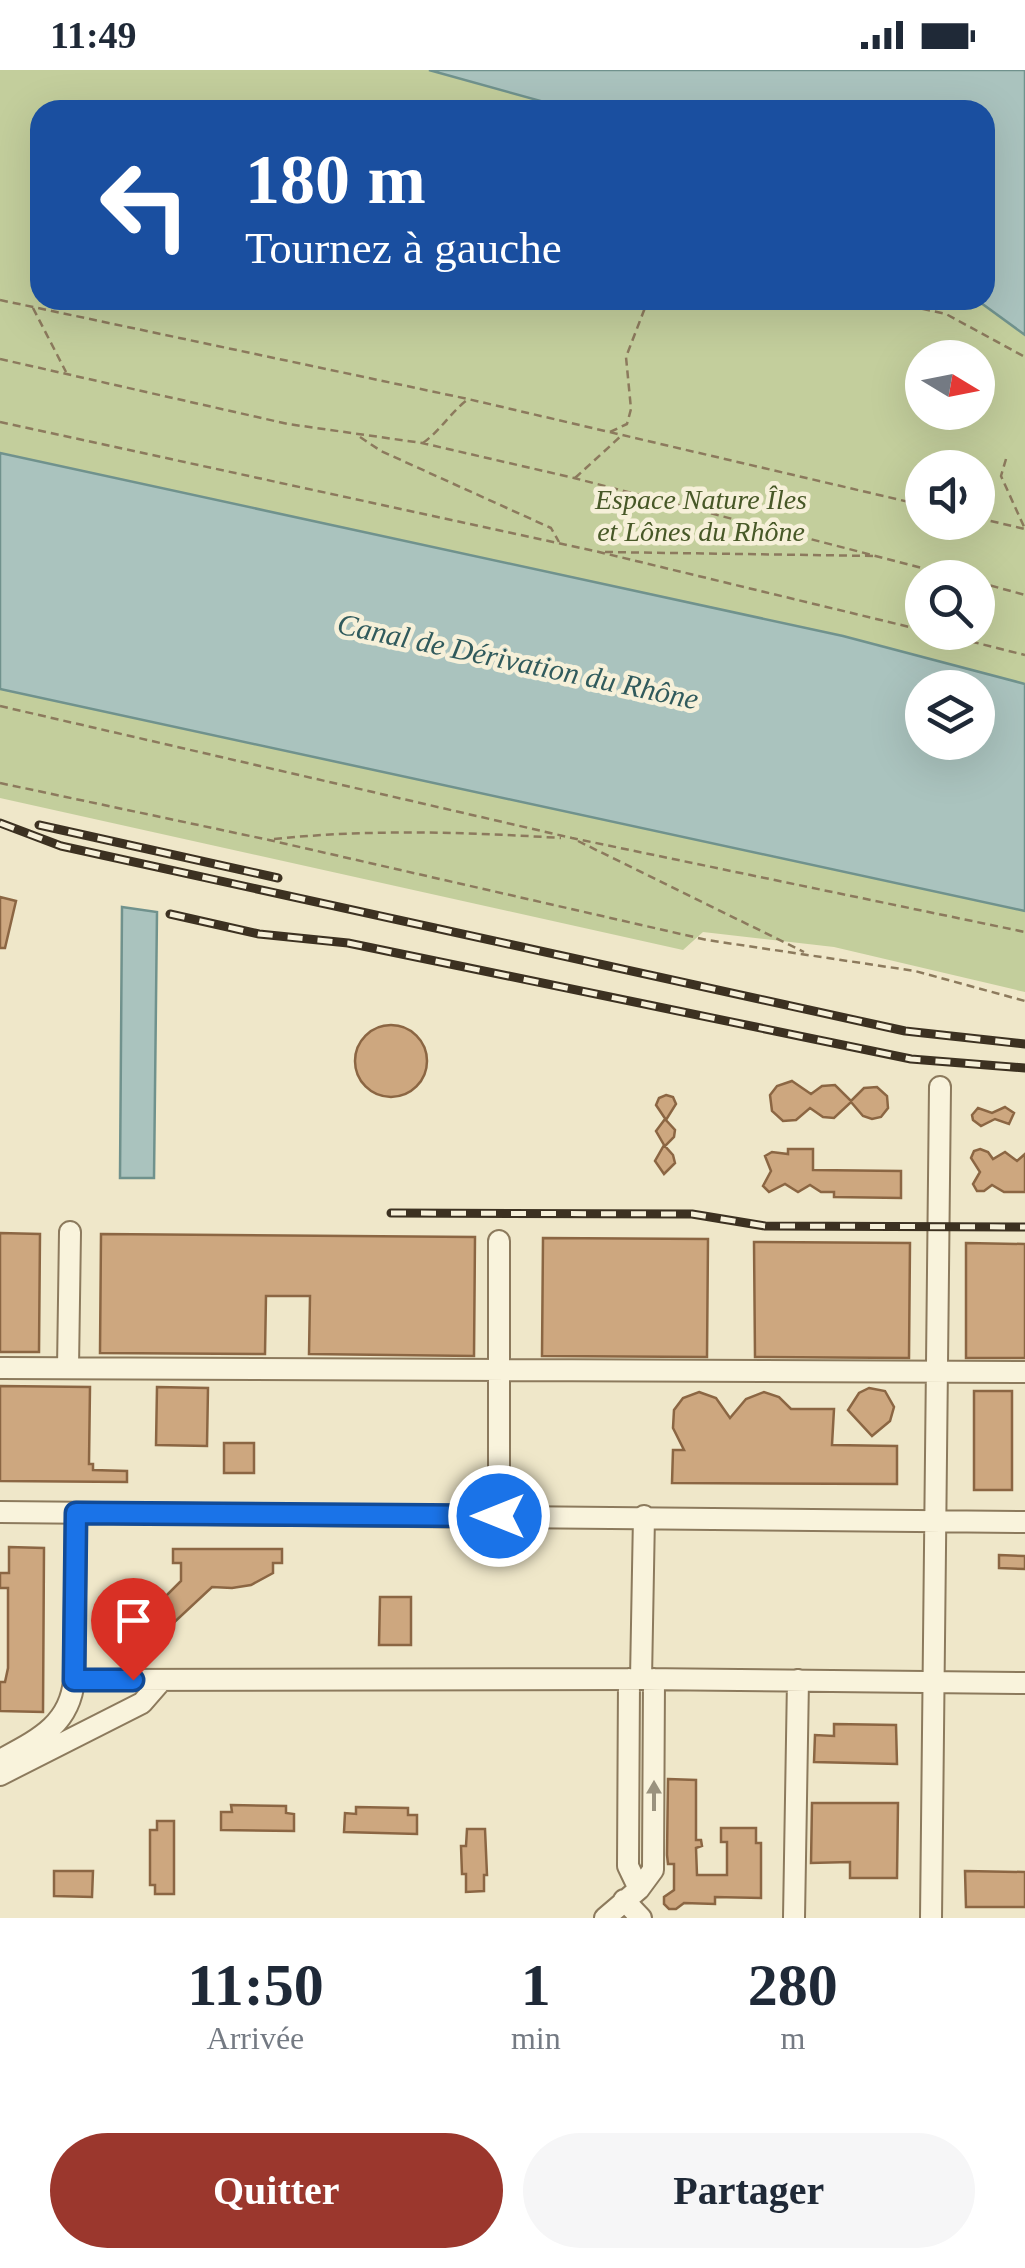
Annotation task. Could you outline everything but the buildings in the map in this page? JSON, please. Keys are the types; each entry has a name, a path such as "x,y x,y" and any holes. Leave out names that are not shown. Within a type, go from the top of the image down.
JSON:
{"street":[{"path":"931,1918 940,1087"},
{"path":"68,1368 70,1232"},
{"path":"499,1242 499,1516"},
{"path":"0,1368 1025,1372"},
{"path":"0,1512 1025,1522"},
{"path":"0,1760 54,1729 72,1700 76,1513"},
{"path":"641,1918 628,1866 641,1679 644,1516"},
{"path":"74,1680 1025,1683"},
{"path":"0,1775 142,1703 162,1680"},
{"path":"794,1918 798,1680"},
{"path":"604,1918 632,1894"}],"path":[{"path":"0,300 30,307"},
{"path":"34,310 67,374"},
{"path":"46,310 468,400 905,502"},
{"path":"609,432 628,424 631,409 626,356 644,310"},
{"path":"928,310 946,314 1025,357"},
{"path":"0,359 288,424 422,444 574,478 905,562"},
{"path":"422,444 442,430 455,409 468,400"},
{"path":"0,422 599,552 905,626"},
{"path":"574,478 622,435"},
{"path":"359,436 381,451 551,528 560,544"},
{"path":"1006,459 1001,476 1025,529"},
{"path":"995,522 1025,529"},
{"path":"599,552 804,553 857,558 880,555"},
{"path":"995,587 1025,595"},
{"path":"995,647 1025,654"},
{"path":"0,706 572,838 1025,932"},
{"path":"0,783 708,940 914,971 1025,1001"},
{"path":"269,840 350,832 572,838 810,955"}],"green space":[{"name":"Espace Nature Îles et Lônes du Rhône","path":"0,70 1025,70 1025,807 0,578"},
{"path":"0,689 1025,911 1025,992 834,947 703,932 683,950 0,798"}],"water":[{"path":"429,70 1025,70 1025,335 991,310 995,310 995,100 537,100"},
{"name":"Canal de Dérivation du Rhône","path":"0,453 843,636 972,670 905,670 905,760 995,760 995,676 1025,684 1025,911 0,689"},
{"path":"122,907 157,912 154,1178 120,1178"}],"railway":[{"path":"0,823 61,846 905,1031 1025,1044"},
{"path":"39,825 278,878"},
{"path":"170,914 259,934 348,943 911,1059 1025,1068"},
{"path":"391,1213 692,1214 765,1226 1025,1227"}],"route":[{"path":"133,1680 74,1680 76,1513 499,1516"}]}
